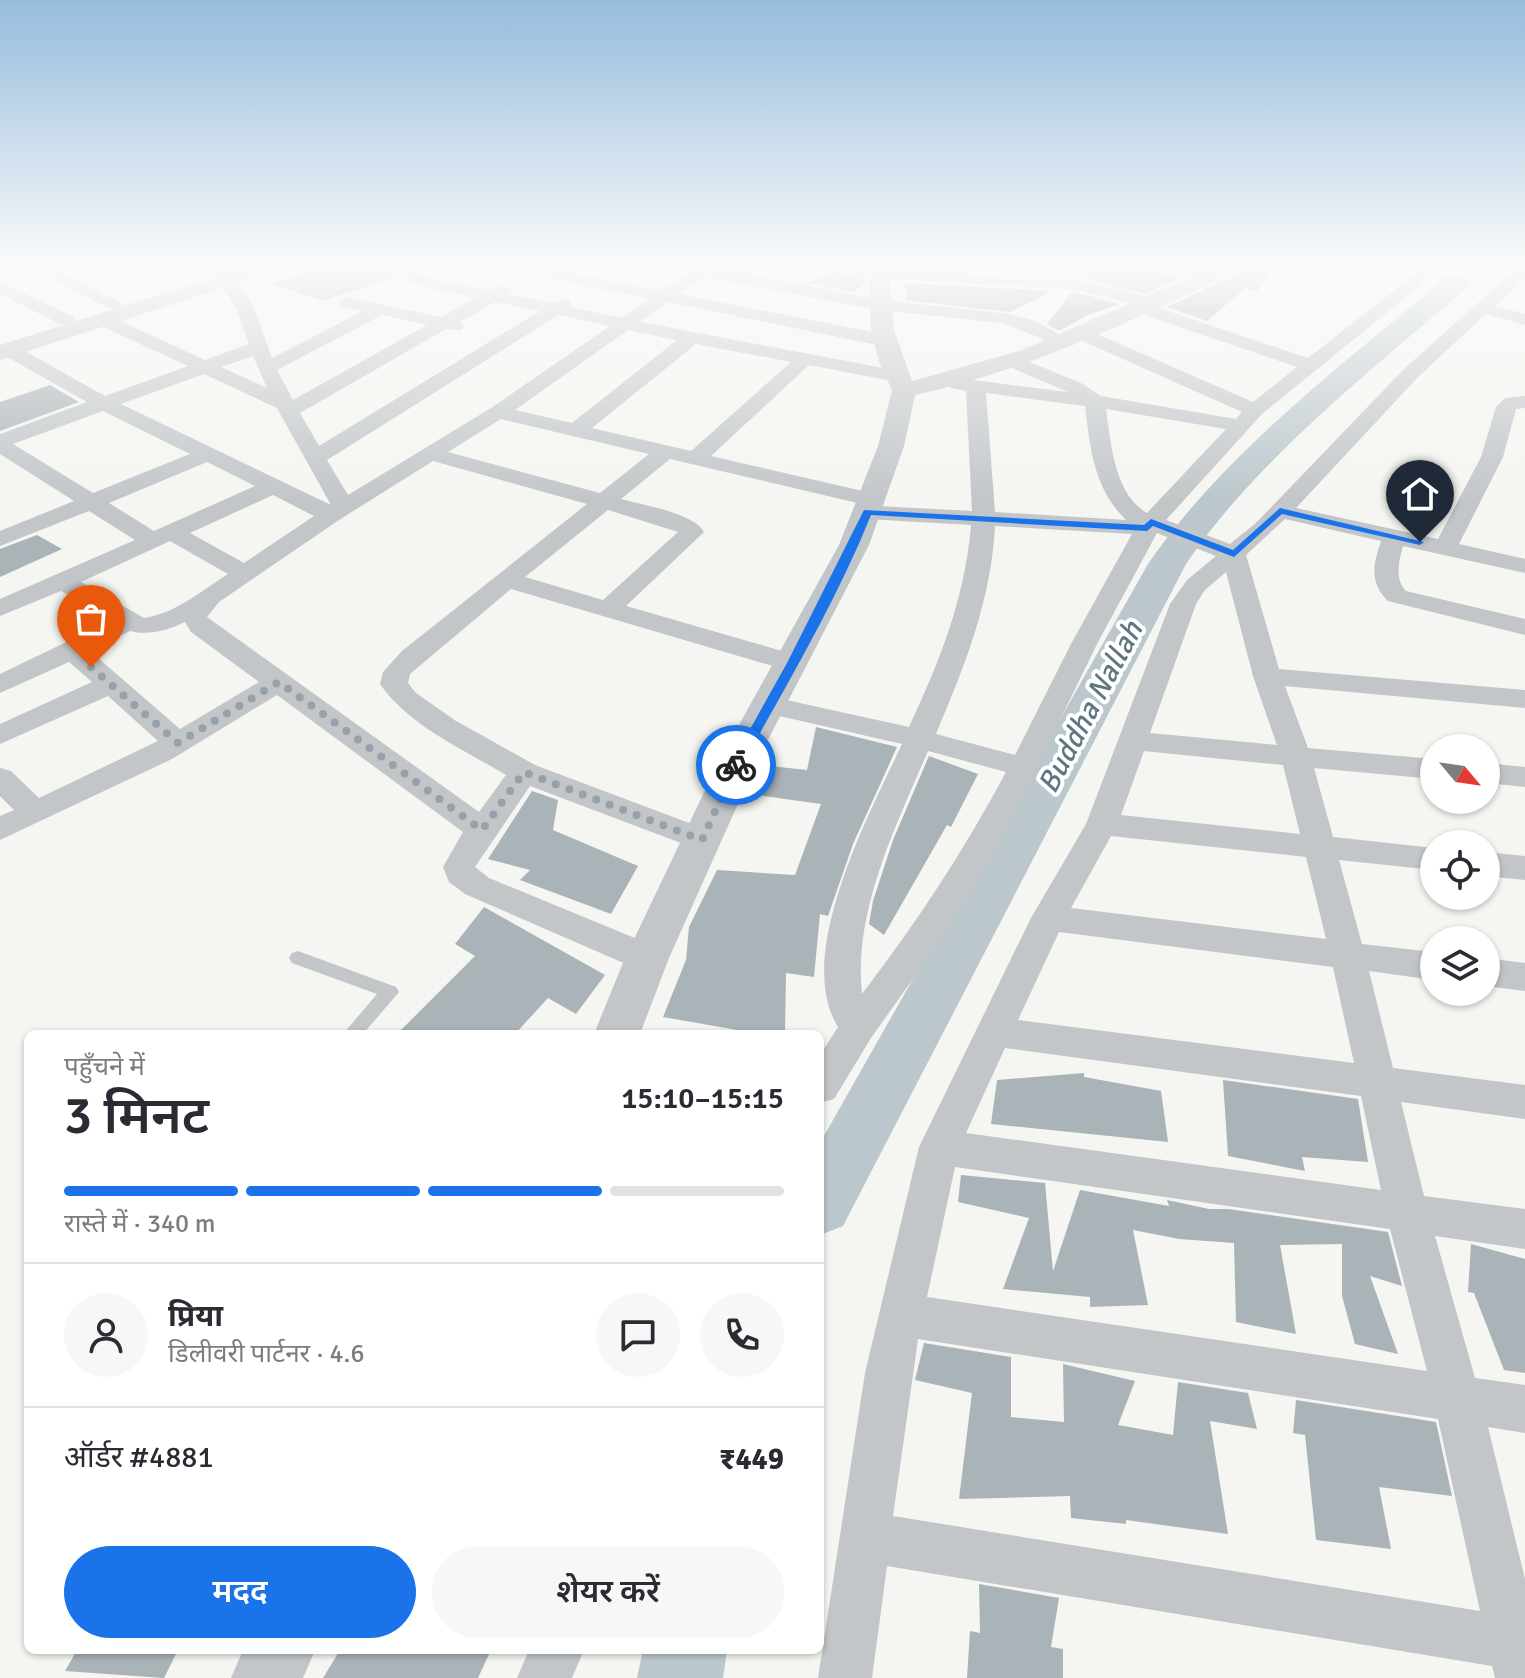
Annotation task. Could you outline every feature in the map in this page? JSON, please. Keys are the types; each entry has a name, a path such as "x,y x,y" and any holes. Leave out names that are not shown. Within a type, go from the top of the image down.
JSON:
{"street":[{"path":"169,345 288,408"},
{"path":"267,368 310,345"},
{"path":"288,408 406,345"},
{"path":"315,458 497,345"},
{"path":"544,345 580,353"},
{"path":"62,581 129,622 154,626 201,605 337,511 498,412 591,345"},
{"path":"575,431 683,345"},
{"path":"729,345 900,383 945,382 1249,418"},
{"path":"619,1030 647,958 702,840 768,705 854,545 870,506 891,446 900,383 888,345"},
{"path":"945,382 1053,345"},
{"path":"1088,345 1249,418"},
{"path":"1256,345 1310,365"},
{"path":"824,1081 858,1027 940,913 988,835 1153,525 1249,418 1335,345"},
{"path":"845,1678 881,1419 939,1147 1048,918 1102,824 1183,604 1223,549 1280,511 1441,345"},
{"path":"0,443 259,347 315,458 337,511"},
{"path":"3,348 105,404 274,486 337,511"},
{"path":"695,459 804,360"},
{"path":"1012,361 1074,387 1095,401 1106,461 1118,500 1135,516 1223,549"},
{"path":"858,1027 846,1008 842,987 842,953 856,896 875,839 961,644 981,564 982,460 975,387"},
{"path":"1445,548 1492,457 1506,407 1512,402 1525,402"},
{"path":"498,412 666,451 870,506 982,519 1153,525"},
{"path":"0,443 91,500 246,574"},
{"path":"666,451 412,657 397,672 394,684 406,699 446,727 524,772 702,840"},
{"path":"0,539 209,454"},
{"path":"431,454 681,523 692,532 608,609"},
{"path":"0,608 274,486"},
{"path":"1280,511 1525,566"},
{"path":"1394,537 1385,568 1386,583 1397,596 1525,627"},
{"path":"866,1537 1520,1655 1457,1397 1407,1212 1379,1083 1296,756 1223,549"},
{"path":"507,580 793,663"},
{"path":"201,605 194,616 195,621 482,830"},
{"path":"0,685 129,622"},
{"path":"71,649 178,743"},
{"path":"1267,676 1525,699"},
{"path":"0,829 178,743 279,682"},
{"path":"0,735 111,684"},
{"path":"768,705 921,739 1023,767"},
{"path":"1132,741 1420,768"},
{"path":"524,772 459,867 468,880 647,958"},
{"path":"1500,774 1525,777"},
{"path":"0,778 35,812"},
{"path":"1102,824 1420,857"},
{"path":"1500,865 1525,868"},
{"path":"1048,918 1420,964"},
{"path":"1500,974 1525,977"},
{"path":"994,1032 1525,1102"},
{"path":"939,1147 1525,1229"},
{"path":"902,1315 1525,1409"},
{"path":"265,1678 279,1654"},
{"path":"544,1678 555,1654"}],"lane":[{"path":"298,958 390,992 356,1030"}],"building":[{"path":"50,385 79,402 0,431 0,402"},
{"path":"37,535 62,549 0,577 0,549"},
{"path":"816,727 897,747 853,844 828,916 820,914 814,977 786,973 785,1030 737,1030 663,1017 686,960 689,927 717,870 795,875 821,804 757,795 770,766 807,770"},
{"path":"929,756 978,774 951,827 947,825 884,935 869,924 873,901 893,840"},
{"path":"532,791 558,800 553,830 638,866 611,914 520,880 530,870 488,859"},
{"path":"484,907 605,975 576,1014 548,998 519,1030 401,1030 475,956 455,944"},
{"path":"1084,1073 1084,1077 1161,1091 1168,1142 991,1124 997,1080"},
{"path":"1223,1080 1358,1099 1368,1162 1302,1157 1305,1171 1228,1156"},
{"path":"961,1175 1045,1183 1053,1271 1080,1190 1169,1206 1167,1200 1209,1209 1228,1209 1388,1232 1402,1286 1370,1276 1398,1354 1355,1344 1342,1296 1342,1244 1280,1245 1296,1334 1236,1322 1234,1243 1179,1239 1133,1230 1148,1305 1090,1307 1090,1297 1003,1289 1029,1218 958,1202"},
{"path":"1471,1244 1525,1259 1525,1373 1504,1370 1474,1293 1468,1292"},
{"path":"924,1343 1011,1357 1011,1417 1064,1422 1063,1364 1135,1381 1118,1425 1173,1435 1178,1382 1248,1393 1257,1429 1210,1421 1228,1534 1126,1520 1126,1524 1071,1518 1070,1496 959,1499 972,1393 915,1380"},
{"path":"1296,1400 1436,1422 1452,1496 1379,1487 1391,1549 1316,1540 1305,1435 1293,1433"},
{"path":"979,1584 1059,1598 1051,1647 1063,1649 1063,1678 967,1678 970,1631 980,1633"},
{"path":"75,1654 176,1654 164,1678 65,1671"},
{"path":"338,1654 489,1654 478,1678 323,1678"}],"waterway":[{"name":"Buddha Nallah","path":"824,1198 1167,564 1202,514 1317,402 1383,345"},
{"name":"Buddha Nallah","path":"680,1678 684,1654"}],"way so far":[{"path":"91,667 178,743 279,682 482,830 524,772 702,840 736,765"}],"route":[{"path":"736,765 793,663 854,545 867,512 1147,528 1151,522 1234,554 1280,511 1420,542"}]}
